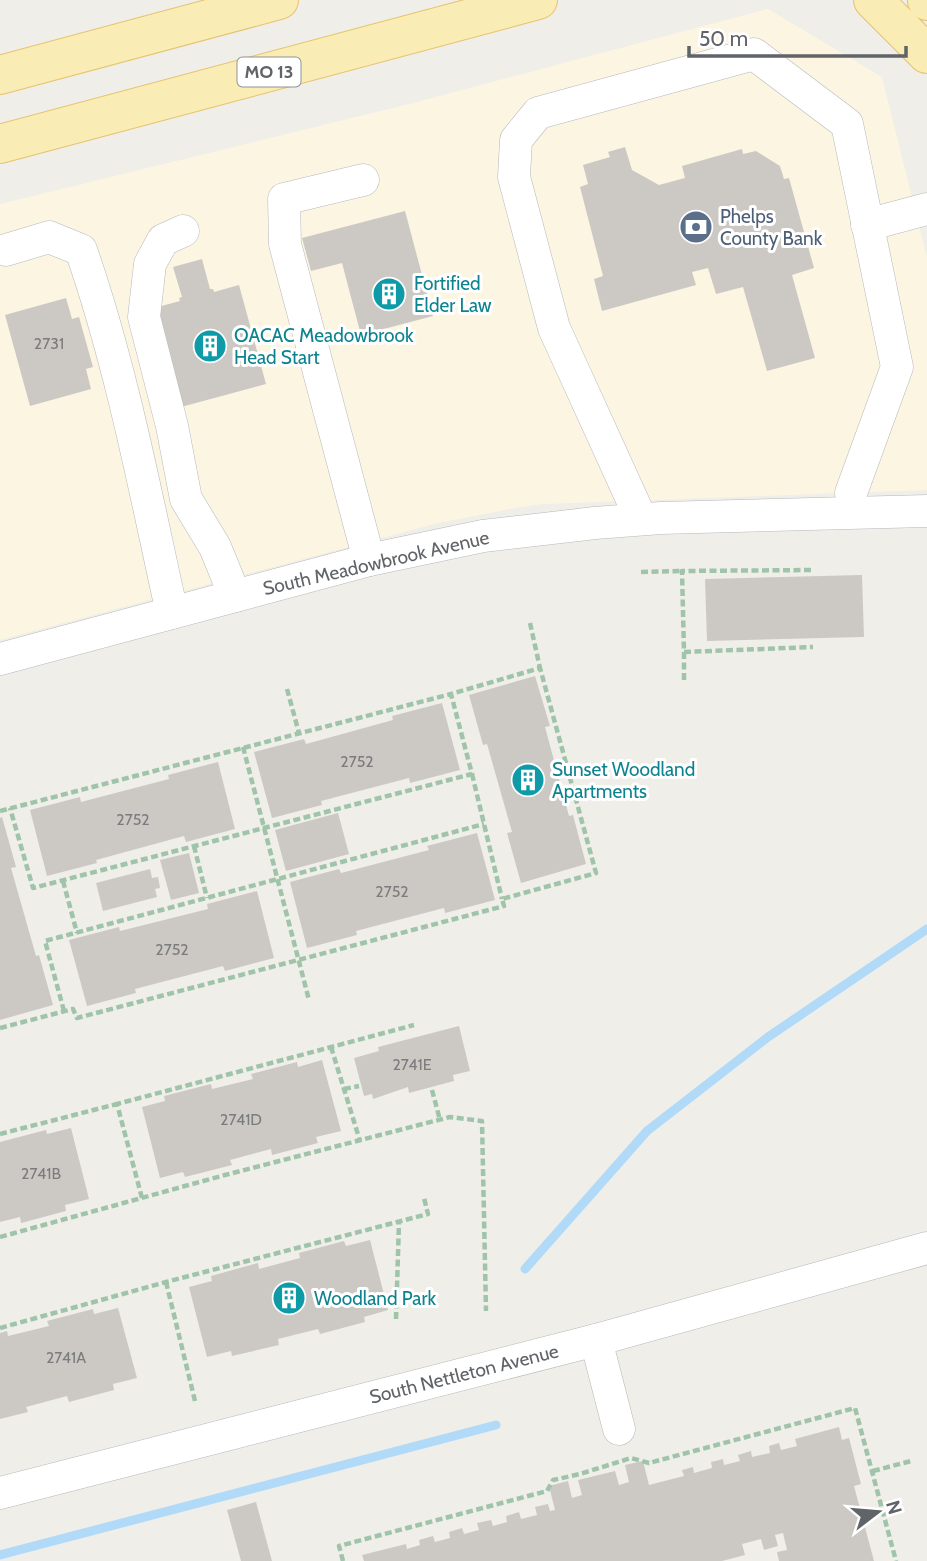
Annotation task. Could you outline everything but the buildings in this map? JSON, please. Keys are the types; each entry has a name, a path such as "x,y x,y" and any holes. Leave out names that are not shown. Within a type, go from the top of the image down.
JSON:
{"main road":[{"path":"0,75 279,0"},
{"name":"MO 13","path":"0,144 538,0"},
{"path":"873,0 927,54"}],"street":[{"path":"641,519 554,328 514,177 516,140 538,113 754,54 847,124 897,368 851,493"},
{"path":"363,180 284,199 285,244 369,560"},
{"path":"867,225 927,209"},
{"path":"183,231 163,240 150,264 144,317 172,426 186,499 215,547 235,596"},
{"path":"6,250 49,237 81,250 121,379 172,613"},
{"name":"South Meadowbrook Avenue","path":"0,659 369,560 483,536 641,519 927,511"},
{"name":"South Nettleton Avenue","path":"0,1493 596,1340 927,1248"},
{"path":"596,1340 619,1429"}],"path":[{"path":"640,572 811,570"},
{"path":"682,571 684,680"},
{"path":"502,899 596,873 530,623"},
{"path":"684,652 813,647"},
{"path":"0,811 451,694 540,668"},
{"path":"287,689 299,733"},
{"path":"0,1028 73,1009 76,1018 504,906 451,694"},
{"path":"243,747 309,1000"},
{"path":"10,808 33,887 472,774"},
{"path":"64,1011 46,941 484,824"},
{"path":"194,846 207,898"},
{"path":"63,881 77,933"},
{"path":"0,1134 414,1026"},
{"path":"331,1047 360,1141"},
{"path":"344,1089 359,1086"},
{"path":"432,1090 440,1120"},
{"path":"117,1104 142,1198"},
{"path":"0,1237 450,1117 482,1121 486,1311"},
{"path":"0,1328 428,1214 424,1198"},
{"path":"396,1319 399,1222"},
{"path":"166,1282 195,1401"},
{"path":"343,1561 340,1546 547,1491 553,1480 631,1458 649,1463 855,1408 896,1561"},
{"path":"873,1471 911,1461"}],"shaded area":[{"path":"768,9 882,77 927,258 927,490 521,507 438,523 0,640 0,204 413,103"}],"waterway":[{"path":"525,1269 647,1131 768,1037 927,929"},
{"path":"0,1555 496,1425"}],"place":[{"name":"Phelps County Bank","path":"696,227"},
{"name":"Fortified Elder Law","path":"389,294"},
{"name":"OACAC Meadowbrook Head Start","path":"210,346"},
{"name":"Sunset Woodland Apartments","path":"528,780"},
{"name":"Woodland Park","path":"289,1298"}]}
